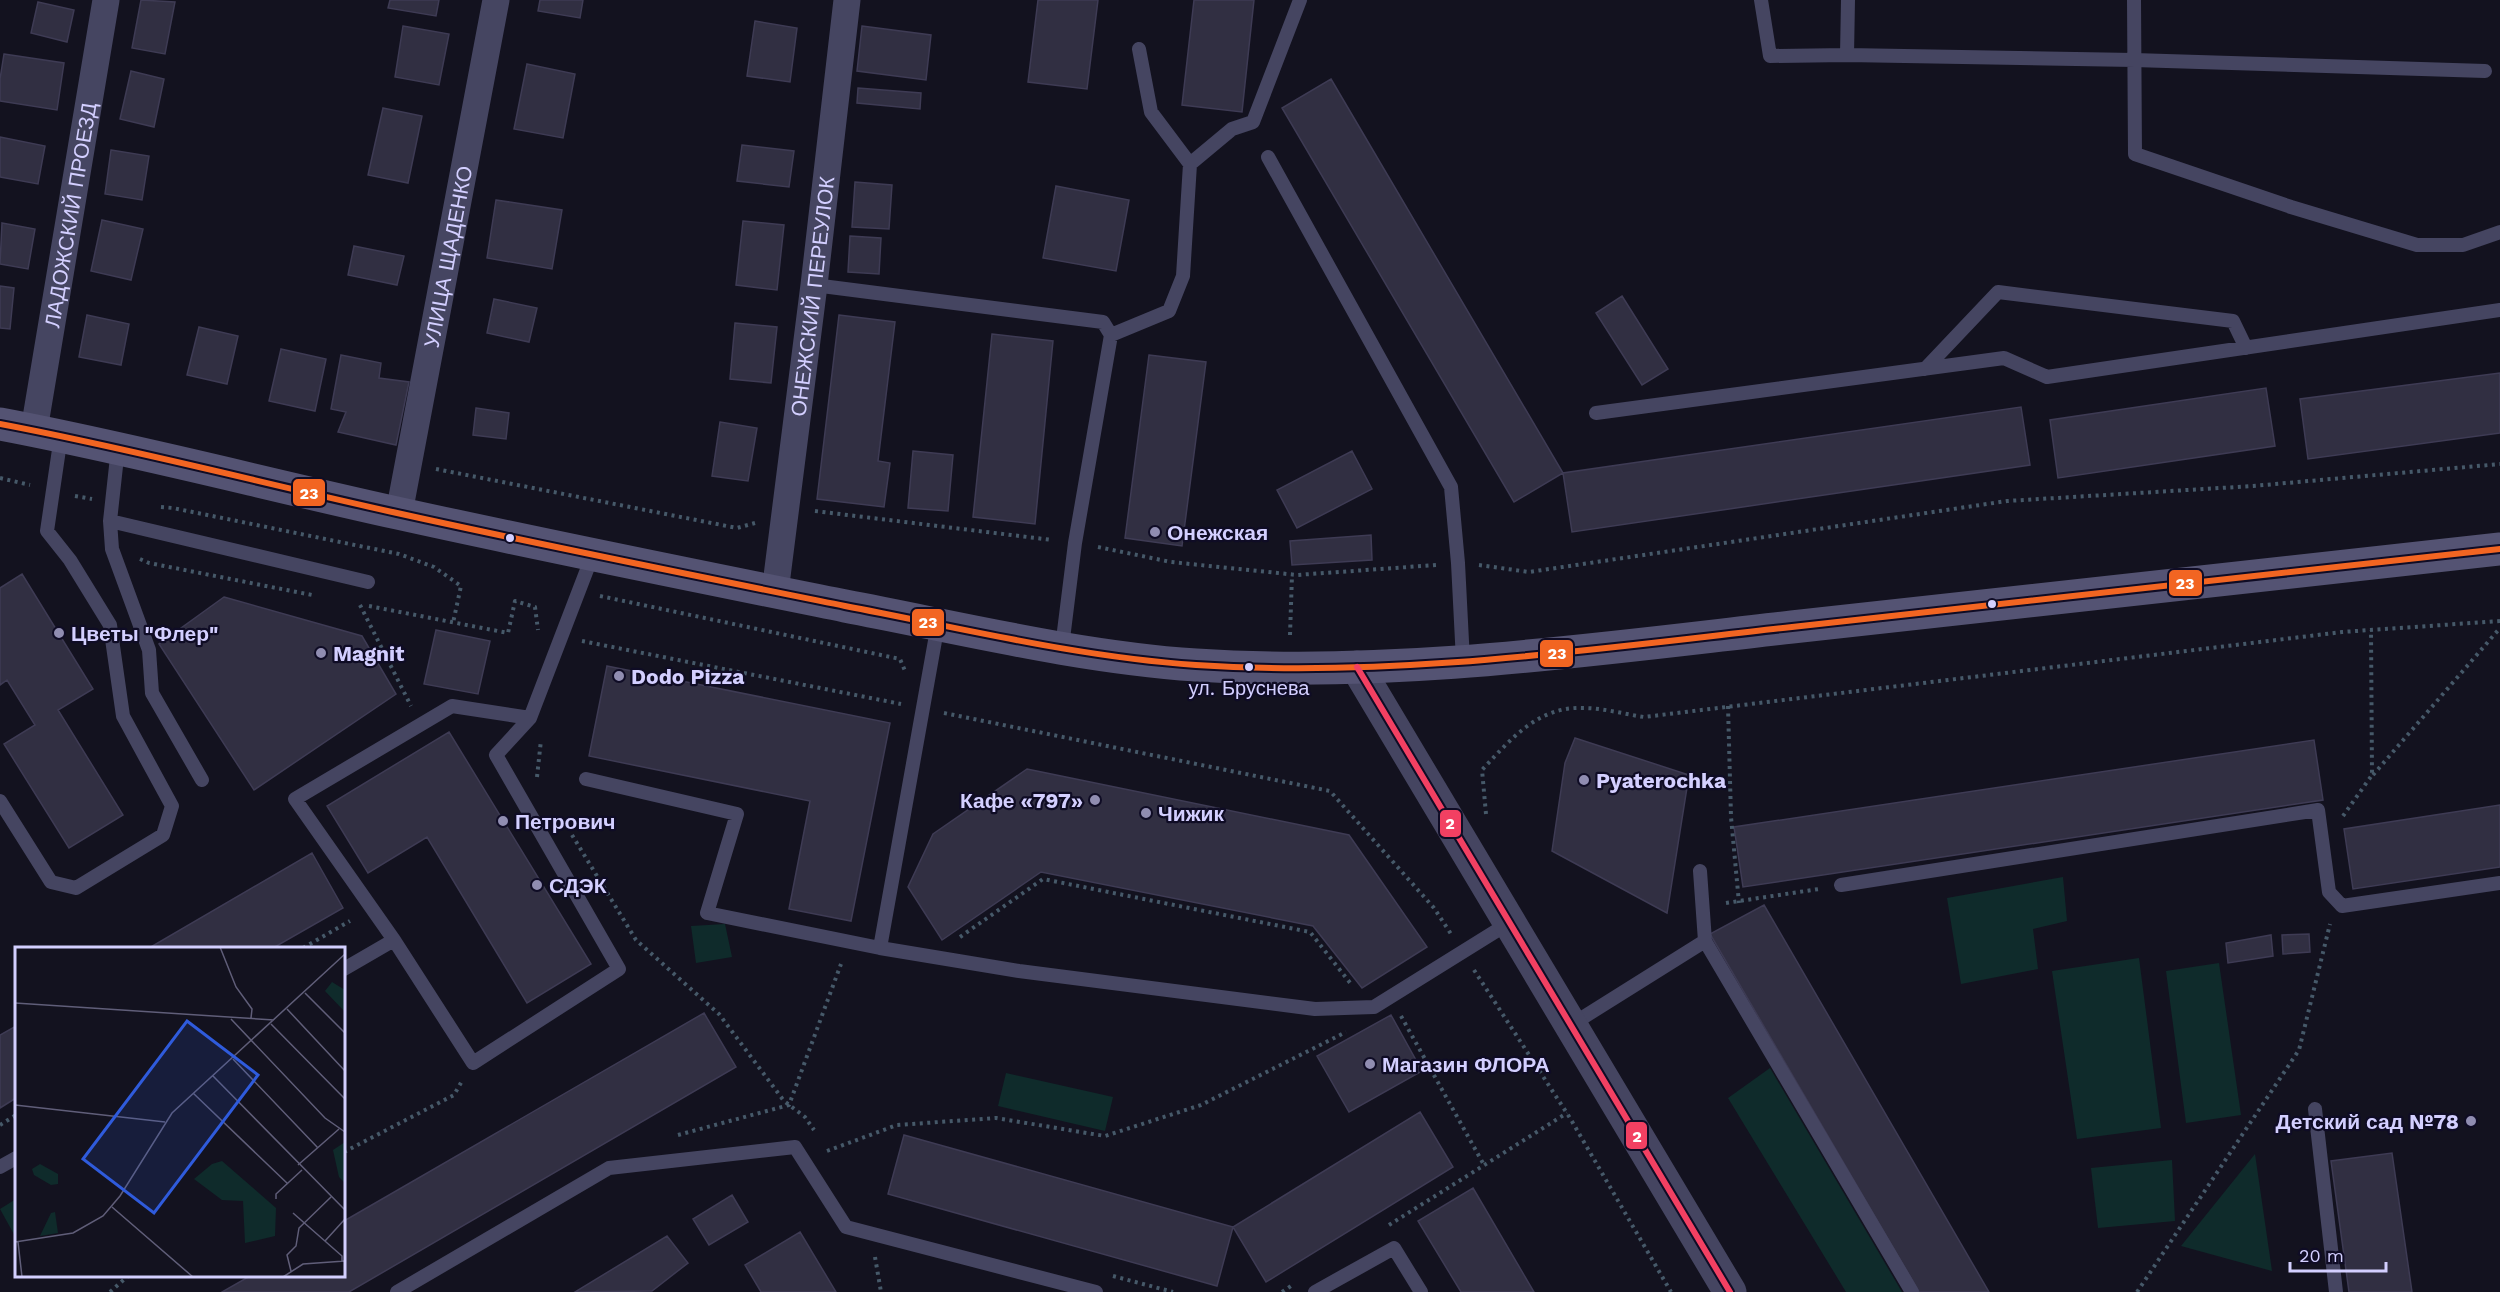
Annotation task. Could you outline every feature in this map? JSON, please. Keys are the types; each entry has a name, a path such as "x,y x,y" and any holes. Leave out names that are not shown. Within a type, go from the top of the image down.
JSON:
{"main road":[{"path":"0,424 118,448 399,513 775,592 1062,647 1125,657 1196,664 1279,668 1357,667 1561,653 2500,549"}],"street":[{"name":"ЛАДОЖСКИЙ ПРОЕЗД","path":"48,434 106,0"},
{"name":"УЛИЦА ЩАДЕНКО","path":"399,513 496,0"},
{"name":"ОНЕЖСКИЙ ПЕРЕУЛОК","path":"775,592 847,0"},
{"path":"1357,667 1730,1292"}],"lane":[{"path":"1190,164 1232,129 1253,122 1300,0"},
{"path":"1761,0 1770,56 1847,55 2134,60 2486,71"},
{"path":"1847,55 1848,0"},
{"path":"2134,0 2134,154 2291,207 2417,245 2463,245 2500,232"},
{"path":"1111,335 1168,310 1183,276 1190,164 1151,112 1139,49"},
{"path":"1269,157 1451,487 1463,661"},
{"path":"814,285 1103,322 1111,335 1075,543 1062,647"},
{"path":"1925,369 1998,292 2233,321 2246,348"},
{"path":"1596,413 2004,358 2047,377 2500,310"},
{"path":"0,801 51,882 76,888 163,835 172,806 123,716 110,625 70,560 47,531 48,434"},
{"path":"118,448 110,520 112,549 149,650 152,693 202,780"},
{"path":"110,520 368,582"},
{"path":"530,718 452,706 295,798 394,940 472,1063 619,969 496,755 530,718 593,554"},
{"path":"880,948 938,624"},
{"path":"586,779 737,814 707,913 880,948 1019,971 1316,1009 1374,1007 1509,923"},
{"path":"1841,885 2318,810 2329,892 2343,906 2500,883"},
{"path":"1701,871 1705,941 1912,1292"},
{"path":"345,968 394,940"},
{"path":"1571,1024 1705,941"},
{"path":"2315,1109 2336,1292"},
{"path":"397,1292 609,1168 795,1147 846,1227 1073,1289 1096,1292"},
{"path":"0,1167 15,1159"},
{"path":"1315,1292 1394,1248 1421,1292"}],"path":[{"path":"805,510 1075,543 1171,562 1298,575 1458,563 1500,566 1529,572 2007,501 2253,486 2500,464"},
{"path":"112,549 148,563 313,595"},
{"path":"593,594 900,659 905,671 902,682"},
{"path":"348,602 508,633 515,601 534,607 538,636 561,638 923,708 1330,791 1434,908 1452,936 1443,942"},
{"path":"360,605 421,724"},
{"path":"1488,820 1484,810 1482,770 1519,731 1548,713 1582,708 1644,717 2371,630 2500,621"},
{"path":"2341,819 2372,775 2500,628"},
{"path":"2371,630 2372,775"},
{"path":"897,703 900,693"},
{"path":"1728,706 1731,818 1739,903"},
{"path":"542,735 536,777 543,787"},
{"path":"567,828 636,940 719,1014 783,1101 805,1117 816,1134"},
{"path":"938,958 949,945 1043,879 1310,932 1353,987"},
{"path":"1703,905 1739,903 1841,885"},
{"path":"2137,1292 2299,1050 2328,928 2343,906"},
{"path":"305,947 350,921"},
{"path":"789,1105 849,942"},
{"path":"1462,952 1567,1113 1671,1292"},
{"path":"1396,1006 1484,1165"},
{"path":"827,1151 897,1125 996,1118 1105,1136 1201,1105 1347,1032"},
{"path":"345,1151 453,1095 472,1063"},
{"path":"1383,1228 1567,1113"},
{"path":"0,1125 15,1116"},
{"path":"821,1142 832,1160"},
{"path":"1105,1274 1173,1292"},
{"path":"110,1292 126,1277"},
{"path":"1282,1292 1302,1279"}],"green space":[{"path":"2063,877 2067,921 2033,929 2038,969 1961,984 1947,898"},
{"path":"725,924 732,957 696,963 691,926"},
{"path":"2139,958 2161,1128 2077,1139 2052,971"},
{"path":"2219,963 2241,1115 2186,1123 2166,971"},
{"path":"1770,1068 1902,1292 1846,1292 1728,1098"},
{"path":"1006,1073 1113,1097 1105,1131 998,1106"},
{"path":"2255,1154 2272,1271 2181,1246"},
{"path":"2172,1160 2175,1221 2098,1228 2091,1168"},
{"path":"15,1200 15,1236 0,1209"}],"building":[{"path":"141,0 175,2 165,54 132,48"},
{"path":"390,0 439,0 436,16 388,8"},
{"path":"540,0 583,0 580,18 538,11"},
{"path":"1038,0 1098,0 1087,89 1028,82"},
{"path":"1194,0 1254,0 1242,112 1182,105"},
{"path":"38,2 74,10 67,42 31,33"},
{"path":"755,21 797,28 790,82 747,76"},
{"path":"403,26 449,34 439,85 395,77"},
{"path":"862,26 931,35 926,80 857,71"},
{"path":"4,54 64,63 57,110 0,101 0,79"},
{"path":"527,64 575,74 563,138 514,129"},
{"path":"131,71 164,79 154,127 120,119"},
{"path":"1331,79 1563,473 1514,502 1282,108"},
{"path":"858,88 921,93 920,109 857,103"},
{"path":"383,108 422,116 408,183 368,175"},
{"path":"0,137 45,146 38,184 0,177"},
{"path":"742,145 794,151 789,187 737,181"},
{"path":"111,150 149,156 142,200 105,194"},
{"path":"855,182 892,185 889,229 852,227"},
{"path":"1056,186 1129,200 1116,271 1043,258"},
{"path":"496,200 562,210 552,269 487,258"},
{"path":"102,220 143,229 131,280 91,271"},
{"path":"743,221 784,225 777,290 736,285"},
{"path":"2,223 35,229 28,269 0,264"},
{"path":"850,236 881,238 879,274 848,272"},
{"path":"354,246 404,256 397,285 348,275"},
{"path":"0,286 14,288 10,329 0,328"},
{"path":"1622,296 1668,369 1642,385 1596,313"},
{"path":"494,299 537,308 529,342 487,333"},
{"path":"87,315 129,324 121,365 79,357"},
{"path":"839,315 895,322 878,461 890,463 884,507 817,499"},
{"path":"735,323 777,327 771,383 730,379"},
{"path":"199,327 238,336 227,384 187,375"},
{"path":"992,334 1053,341 1035,524 973,517"},
{"path":"281,349 326,359 315,411 269,401"},
{"path":"341,355 381,363 379,378 409,382 396,445 338,432 346,412 331,409"},
{"path":"1149,355 1206,362 1182,546 1125,538"},
{"path":"2500,373 2500,433 2308,459 2300,399"},
{"path":"2266,388 2275,446 2058,478 2050,420"},
{"path":"2021,407 2030,465 1572,532 1563,473"},
{"path":"476,408 509,413 506,439 473,435"},
{"path":"720,422 757,428 748,481 712,476"},
{"path":"913,451 953,455 948,511 908,508"},
{"path":"1352,451 1372,489 1297,528 1277,490"},
{"path":"1371,535 1372,560 1292,565 1290,541"},
{"path":"22,574 93,689 58,710 123,815 69,848 4,744 35,725 7,680 0,685 0,588"},
{"path":"224,597 362,636 396,694 254,790 159,644"},
{"path":"436,630 490,641 478,694 424,684"},
{"path":"607,666 890,723 851,921 789,909 810,801 589,756"},
{"path":"449,732 591,964 527,1003 427,837 368,873 327,806"},
{"path":"1575,738 1689,775 1667,913 1552,851 1565,763"},
{"path":"2314,740 2323,800 1743,887 1734,827"},
{"path":"1027,769 1349,835 1427,947 1362,988 1313,926 1041,872 942,940 908,887 933,834"},
{"path":"2500,805 2500,867 2353,889 2344,829"},
{"path":"312,853 343,908 275,947 151,947"},
{"path":"1764,905 1989,1292 1919,1292 1710,934"},
{"path":"2309,934 2310,952 2283,954 2282,935"},
{"path":"2271,935 2273,956 2228,963 2226,943"},
{"path":"704,1013 736,1067 349,1292 222,1292 248,1277 345,1277 345,1220"},
{"name":"Магазин ФЛОРА","path":"1391,1015 1422,1071 1349,1112 1317,1056"},
{"path":"15,1027 15,1099 0,1108 0,1035"},
{"path":"1420,1112 1453,1167 1266,1282 1233,1227"},
{"path":"904,1135 1233,1227 1217,1286 888,1194"},
{"path":"2392,1153 2412,1292 2349,1292 2331,1161"},
{"path":"1473,1188 1534,1292 1461,1292 1418,1221"},
{"path":"732,1195 748,1222 709,1245 693,1219"},
{"path":"800,1232 836,1292 761,1292 745,1265"},
{"path":"667,1236 688,1263 652,1291 575,1292"}],"transit line":[{"name":"23","path":"0,424 100,444 453,525 789,595 1064,649 1196,665 1345,668 1495,659 2500,549"},
{"name":"2","path":"1357,667 1730,1292"}],"place":[{"name":"Онежская","path":"1155,532"},
{"name":"Цветы \"Флер\"","path":"59,633"},
{"name":"Magnit","path":"321,653"},
{"name":"ул. Бруснева","path":"1249,667"},
{"name":"Dodo Pizza","path":"619,676"},
{"name":"Pyaterochka","path":"1584,780"},
{"name":"Кафе «797»","path":"1095,800"},
{"name":"Чижик","path":"1146,813"},
{"name":"Петрович","path":"503,821"},
{"name":"СДЭК","path":"537,885"},
{"name":"Магазин ФЛОРА","path":"1370,1064"},
{"name":"Детский сад №78","path":"2471,1121"}]}
